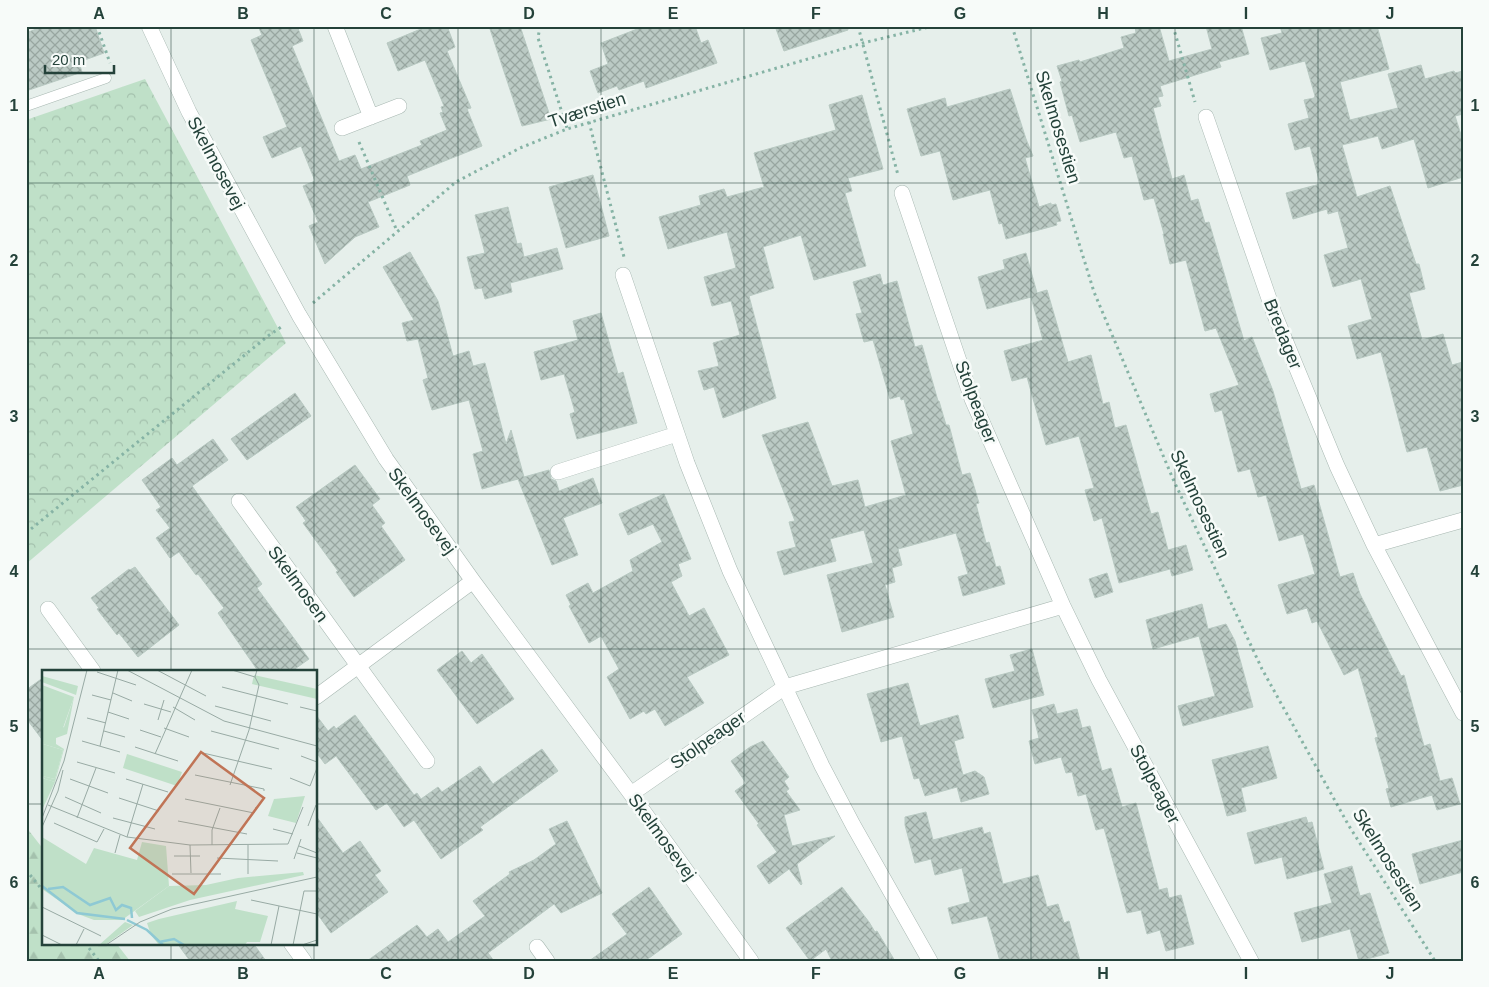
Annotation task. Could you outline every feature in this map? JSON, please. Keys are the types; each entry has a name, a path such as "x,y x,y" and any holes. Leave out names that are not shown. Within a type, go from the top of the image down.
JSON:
{"street":[{"name":"Skelmosevej","path":"149,26 188,112 299,315 386,459 473,581 631,794 750,961"},
{"path":"335,26 371,117"},
{"path":"347,126 399,106"},
{"name":"Bredager","path":"1206,117 1274,313 1337,466 1374,545 1463,713"},
{"name":"Stolpeager","path":"902,193 972,399 1063,606 1100,680 1251,961"},
{"path":"623,275 677,434 730,572 822,766 930,961"},
{"path":"558,472 677,434"},
{"name":"Skelmosen","path":"239,501 427,760"},
{"path":"1374,545 1463,520"},
{"path":"318,696 473,581"},
{"name":"Stolpeager","path":"631,794 785,687 1063,606"},
{"path":"48,608 92,670"},
{"path":"292,944 304,961"},
{"path":"537,947 547,961"}],"lane":[{"path":"26,106 106,78"}],"path":[{"path":"97,26 113,72 106,78"},
{"path":"540,26 538,38 567,129"},
{"path":"858,26 902,193"},
{"name":"Tværstien","path":"26,534 268,336 299,315 456,182 520,148 567,129 863,43 932,26"},
{"name":"Skelmosestien","path":"1012,26 1094,292 1173,479 1262,669 1349,826 1435,961"},
{"path":"1173,26 1194,100 1206,117"},
{"path":"589,122 624,254 623,275"},
{"path":"347,126 396,231"},
{"path":"26,870 42,890"},
{"path":"86,944 99,961"}],"green space":[{"path":"145,79 286,343 26,564 26,120"},
{"path":"26,827 42,847 42,944 117,944 130,961 26,961"}],"building":[{"path":"44,26 95,26 104,53 79,62 82,72 26,91 26,33"},
{"path":"258,26 297,26 303,41 292,46 339,161 355,155 361,169 422,145 420,141 447,130 440,113 443,112 441,107 444,106 425,60 398,71 387,43 428,26 447,26 455,47 447,51 471,108 467,109 482,146 407,176 410,185 368,202 379,227 355,237 325,264 309,226 318,222 303,186 315,181 301,146 272,158 263,137 287,127 251,40 262,35"},
{"path":"489,26 520,26 551,119 522,126"},
{"path":"645,26 695,26 701,43 708,40 717,63 646,88 644,81 619,90 617,86 598,93 590,71 608,64 601,43"},
{"path":"775,26 847,26 848,30 784,51"},
{"path":"1135,26 1159,26 1169,61 1212,49 1206,26 1241,26 1249,54 1219,62 1221,67 1160,86 1163,96 1158,97 1161,106 1153,108 1172,179 1184,175 1191,201 1198,199 1205,223 1209,222 1244,341 1252,337 1273,391 1301,489 1314,485 1340,577 1353,573 1360,594 1401,676 1404,675 1424,746 1430,744 1440,781 1452,778 1460,804 1437,810 1432,795 1391,807 1386,789 1389,788 1375,738 1378,737 1358,668 1344,675 1317,621 1312,623 1307,608 1287,614 1278,585 1315,574 1303,534 1279,541 1266,495 1258,497 1250,469 1238,472 1222,410 1215,412 1210,394 1239,385 1216,328 1205,331 1186,260 1170,264 1154,198 1144,200 1132,156 1124,158 1116,132 1080,142 1072,115 1069,116 1057,66 1079,60 1080,62 1124,48 1121,37 1136,33"},
{"path":"1280,26 1377,26 1389,69 1340,82 1350,120 1398,108 1388,74 1421,65 1425,79 1454,71 1455,73 1463,71 1463,114 1455,116 1463,141 1463,177 1428,188 1414,139 1382,149 1378,136 1342,145 1357,197 1390,186 1416,264 1419,264 1425,289 1409,293 1422,340 1443,334 1452,365 1463,362 1463,485 1440,491 1427,447 1407,452 1381,352 1357,359 1348,326 1372,319 1361,279 1333,287 1324,255 1348,248 1338,211 1328,214 1327,209 1293,219 1286,193 1320,184 1310,146 1295,150 1288,124 1309,118 1304,100 1314,98 1315,96 1305,61 1270,70 1261,38 1282,33"},
{"path":"1010,89 1033,156 1025,158 1039,207 1051,203 1051,205 1056,204 1061,221 1056,222 1057,225 1006,239 1002,223 999,224 990,190 953,200 940,151 921,156 907,109 945,98 947,107"},
{"path":"862,95 883,169 848,178 852,191 845,193 866,266 814,280 801,235 763,247 774,288 749,296 776,398 723,418 714,387 704,390 698,371 719,366 713,343 740,335 731,301 712,306 704,277 736,268 727,232 668,249 659,217 701,205 699,196 724,189 727,197 764,187 754,153 836,130 829,105"},
{"path":"593,175 609,236 566,248 549,187"},
{"path":"508,207 517,244 521,243 524,257 557,248 563,269 510,283 512,292 485,299 482,288 475,289 467,257 485,253 475,215"},
{"path":"410,252 438,301 453,356 469,351 473,366 485,363 506,444 511,430 524,477 549,470 551,479 556,481 559,491 593,478 602,503 563,518 578,555 552,565 518,479 482,489 473,454 483,451 469,400 432,410 423,380 428,378 418,339 407,341 402,323 414,320 383,267"},
{"path":"1026,253 1037,293 1047,290 1068,362 1091,355 1103,404 1109,402 1115,428 1126,425 1151,514 1158,512 1168,550 1186,545 1193,570 1172,576 1170,569 1119,583 1102,518 1094,521 1085,490 1094,488 1079,436 1046,445 1027,377 1012,381 1004,351 1043,340 1031,297 987,309 978,277 1005,269 1003,260"},
{"path":"880,274 883,285 897,281 915,347 922,345 946,425 949,425 962,475 970,473 979,503 976,504 986,543 989,542 996,567 1000,566 1005,584 963,596 958,577 968,574 956,533 898,549 902,565 892,568 895,582 885,585 894,617 842,632 827,575 873,563 864,530 830,539 836,561 784,575 777,552 796,547 789,522 795,521 762,435 808,422 832,486 858,480 865,507 906,495 891,441 913,434 904,399 901,400 900,396 890,399 873,340 864,342 856,314 862,313 853,282"},
{"path":"601,313 618,374 623,372 637,423 577,439 570,414 575,412 564,374 541,380 534,352 578,340 573,321"},
{"path":"295,393 311,416 247,460 231,439"},
{"path":"213,439 228,460 192,486 262,584 257,588 309,659 293,670 257,670 218,613 224,608 198,574 196,575 179,552 170,558 156,538 170,528 156,510 161,507 142,480 172,458 177,465"},
{"path":"355,465 380,499 372,505 385,523 381,526 405,560 354,597 336,572 338,571 303,523 306,521 296,507"},
{"path":"664,494 691,559 678,564 682,576 671,582 689,616 704,608 729,655 687,677 704,703 665,726 655,709 646,714 644,711 630,719 607,677 619,669 601,636 589,643 569,606 571,605 566,595 588,583 593,593 633,571 630,560 662,542 653,524 628,535 619,514"},
{"path":"135,567 179,625 138,657 119,633 117,635 91,598 129,569"},
{"path":"1107,573 1113,592 1095,598 1089,579"},
{"path":"1202,604 1208,629 1226,624 1235,641 1253,707 1183,726 1178,706 1215,696 1199,636 1153,649 1146,620"},
{"path":"1032,649 1044,695 993,708 985,679 1015,671 1010,655"},
{"path":"462,651 471,663 482,654 514,699 477,724 437,670"},
{"path":"42,678 42,739 26,718 26,690"},
{"path":"908,683 920,726 958,715 964,738 954,741 963,775 975,771 984,777 989,794 961,802 957,787 925,796 919,778 914,779 902,736 881,742 867,694"},
{"path":"1054,704 1057,714 1077,709 1082,728 1090,726 1102,771 1111,768 1122,807 1136,803 1159,890 1167,888 1169,898 1181,895 1194,944 1166,951 1160,930 1147,934 1141,910 1127,913 1104,828 1096,830 1086,794 1078,796 1072,772 1066,773 1061,757 1035,764 1029,741 1039,738 1032,710"},
{"path":"355,715 414,795 417,793 421,799 438,787 442,792 480,766 493,784 542,749 558,771 480,827 483,830 441,859 414,820 404,827 387,803 376,810 336,756 325,764 318,755 318,718 328,731 334,726 336,729"},
{"path":"763,741 789,777 784,781 789,789 786,791 800,810 784,815 792,846 835,836 797,864 801,885 789,869 769,884 757,866 777,852 735,791 746,783 731,761 750,747"},
{"path":"1268,746 1277,778 1241,788 1246,811 1227,816 1212,760"},
{"path":"926,812 933,840 982,827 984,834 990,832 1003,884 1038,875 1047,907 1058,904 1064,923 1069,921 1080,961 1000,961 987,916 952,924 948,908 970,902 962,868 935,875 931,859 915,863 905,825 905,817"},
{"path":"1306,817 1308,823 1312,822 1324,869 1287,879 1282,857 1255,864 1247,833"},
{"path":"318,819 343,853 360,841 381,871 375,875 388,892 331,933 318,915"},
{"path":"567,821 602,893 561,913 554,904 488,953 494,961 367,961 417,925 427,937 438,929 448,942 485,916 473,901 510,874 509,872 534,860 556,844 549,829"},
{"path":"1463,840 1463,872 1420,884 1412,854"},
{"path":"1352,866 1360,896 1370,893 1389,953 1360,961 1350,929 1302,942 1294,913 1332,903 1324,874"},
{"path":"649,887 682,934 645,961 589,961 627,934 612,914"},
{"path":"842,887 875,932 877,931 895,961 832,961 826,949 810,961 786,928"},
{"path":"178,944 254,944 266,961 190,961"}]}
